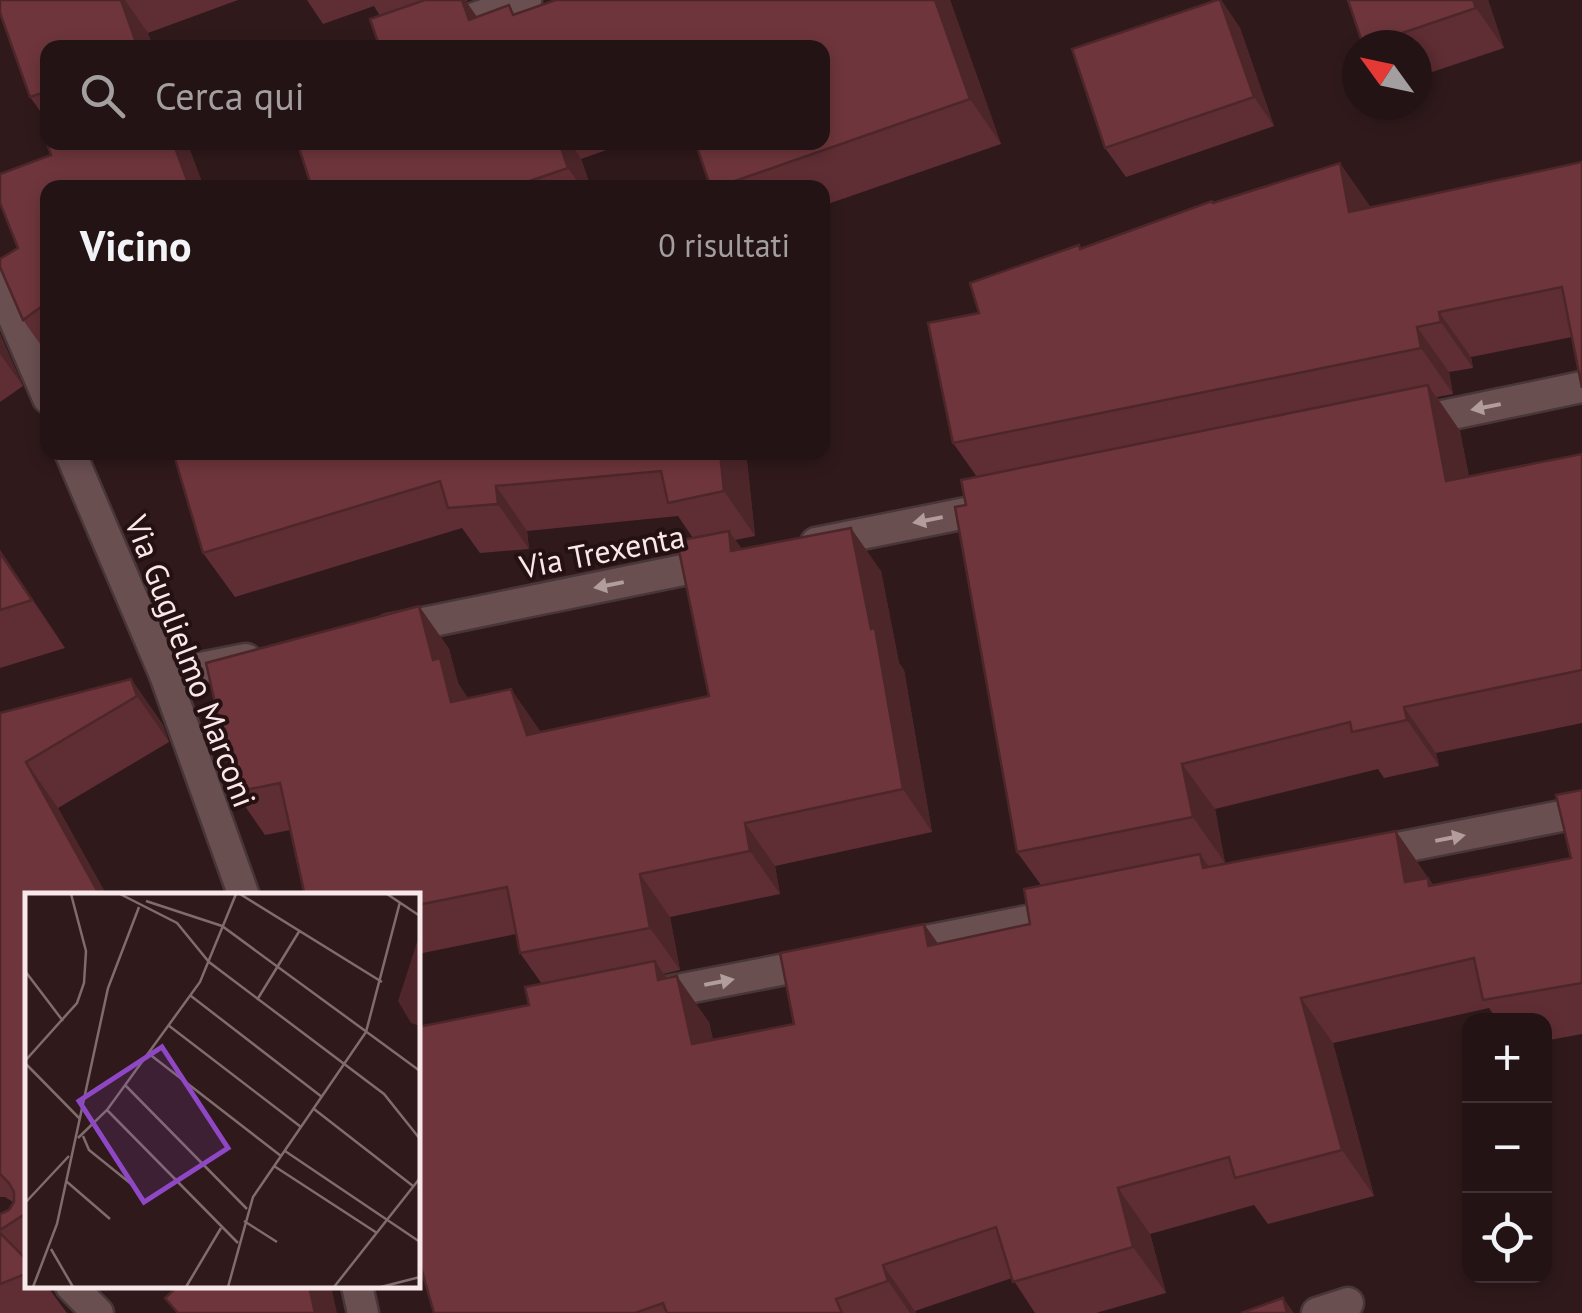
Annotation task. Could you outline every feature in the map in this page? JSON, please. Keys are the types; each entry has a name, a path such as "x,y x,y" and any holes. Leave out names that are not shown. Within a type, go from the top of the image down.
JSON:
{"street":[{"path":"440,30 526,0"},
{"path":"0,286 40,379"},
{"path":"1386,427 1582,388"},
{"name":"Via Guglielmo Marconi","path":"73,460 165,675 243,893"},
{"path":"781,550 1015,503"},
{"name":"Via Trexenta","path":"370,634 742,558"},
{"path":"165,675 272,654"},
{"path":"1330,862 1582,812"},
{"path":"612,1003 1097,908"},
{"path":"72,1288 98,1313"},
{"path":"357,1288 363,1313"},
{"path":"1318,1313 1348,1303"}],"building":[{"path":"0,0 121,0 135,40 40,40 40,94 30,97 0,13"},
{"path":"425,0 462,0 469,20 509,5 513,15 556,0 935,0 970,99 830,148 830,40 377,40 370,19"},
{"path":"1217,0 1254,97 1105,148 1072,49"},
{"path":"1348,0 1473,0 1476,8 1411,30 1358,30"},
{"path":"49,150 176,150 187,180 40,180 40,308 23,320 0,267 0,259 18,248 0,203 0,174 51,155"},
{"path":"300,150 562,150 568,168 533,180 309,180"},
{"path":"698,150 824,150 738,180 708,180"},
{"path":"1582,162 1582,388 1562,287 1439,312 1441,322 1417,327 1421,348 953,443 928,323 979,313 970,283 1079,245 1080,249 1212,201 1340,163 1349,212"},
{"path":"1428,385 1446,481 1582,454 1582,670 1404,707 1407,720 1352,732 1350,722 1182,764 1193,817 1017,852 955,507 966,505 961,480"},
{"path":"175,460 721,460 724,491 668,503 661,471 496,486 498,504 448,508 440,481 203,553"},
{"path":"851,528 871,629 875,628 903,789 745,823 750,851 640,874 650,928 520,953 507,887 420,905 420,893 304,893 280,783 235,792 206,663 419,606 433,660 440,658 451,702 511,689 527,735 709,696 677,541 729,531 731,551"},
{"path":"0,553 32,600 0,610"},
{"path":"131,679 137,696 26,762 98,893 25,893 25,1214 0,1230 0,1214 9,1210 14,1192 0,1174 0,713"},
{"path":"1582,790 1582,983 1483,1000 1474,958 1301,998 1342,1150 1235,1178 1229,1157 1118,1188 1133,1247 1013,1282 996,1227 883,1265 888,1281 836,1299 842,1313 667,1313 663,1303 635,1313 434,1313 420,1264 420,1027 529,1005 525,987 655,961 658,980 677,976 692,1044 794,1024 780,953 924,924 928,946 1030,924 1024,889 1200,854 1203,868 1396,831 1405,882 1428,878 1429,886 1571,858 1556,795"},
{"path":"0,1233 25,1258 25,1274 0,1284"},
{"path":"176,1288 309,1288 315,1313 178,1313 165,1298"},
{"path":"1283,1298 1287,1313 1241,1313"}]}
